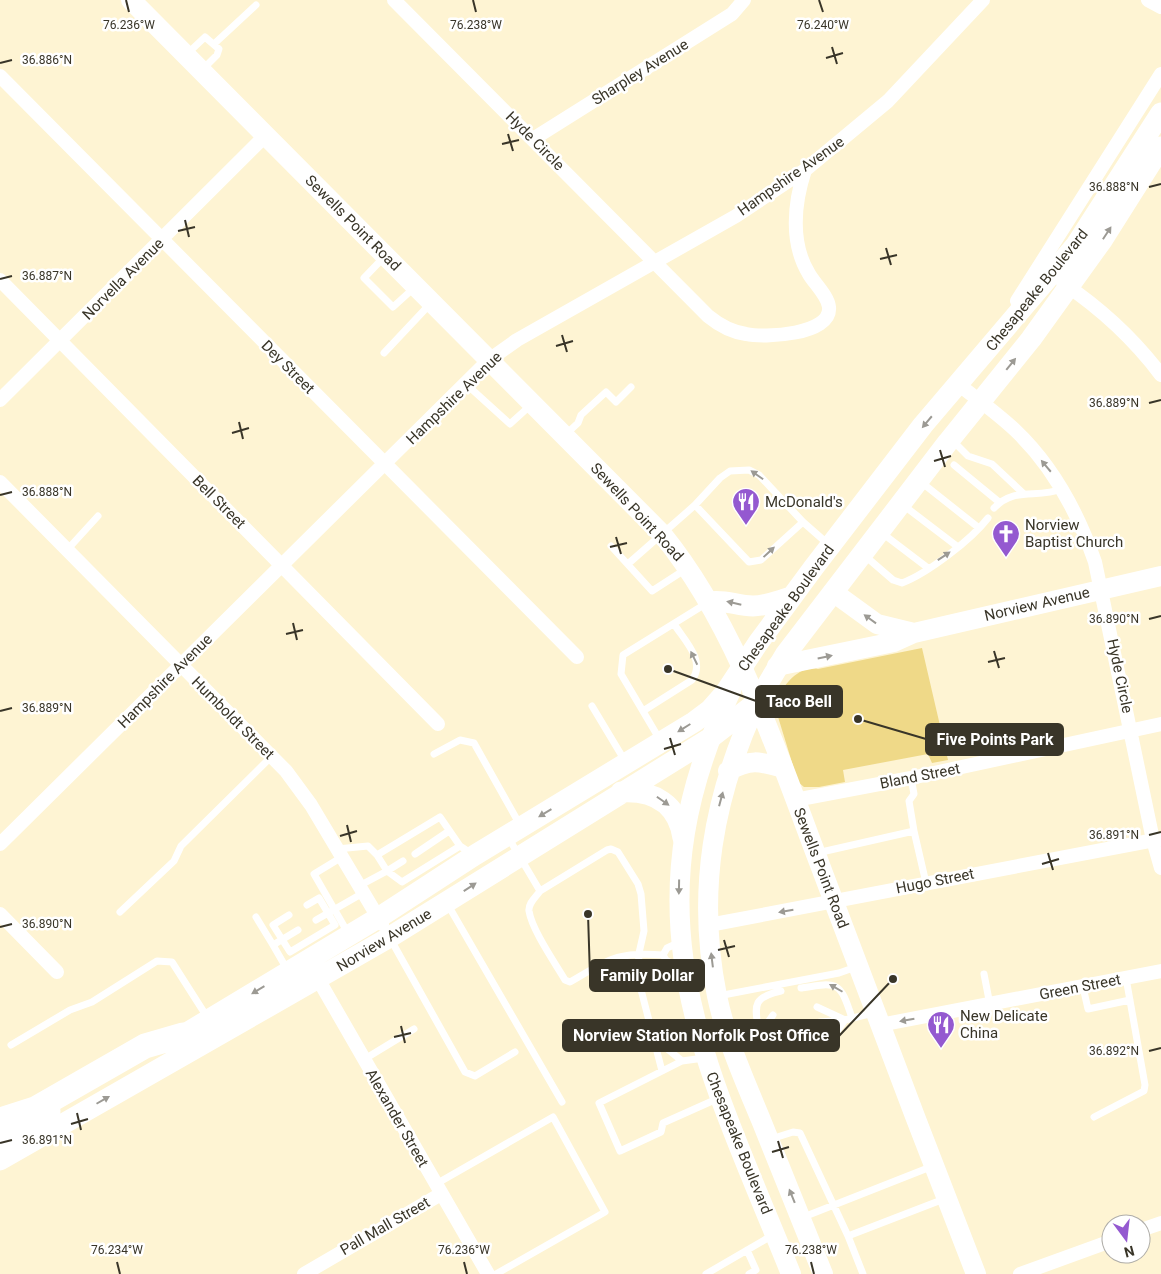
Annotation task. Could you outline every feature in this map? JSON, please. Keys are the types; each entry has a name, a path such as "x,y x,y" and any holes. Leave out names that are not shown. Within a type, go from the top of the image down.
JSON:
{"highway":[{"path":"0,1120 35,1109 145,1046 183,1035"}],"main road":[{"name":"Sewells Point Road","path":"131,0 662,534 688,567 709,602 756,702 976,1274"},
{"name":"Chesapeake Boulevard","path":"823,1274 731,1046 718,996 709,925 708,883 711,847 728,771 756,702 777,666 950,439 1069,288 1152,159 1161,113"},
{"name":"Chesapeake Boulevard","path":"792,1274 704,1058 692,1015 684,970 680,942 679,873 690,802 709,739 741,669 830,546 924,425 1052,276 1101,209 1152,159"},
{"name":"Norview Avenue","path":"777,666 894,642 914,633 1161,576"},
{"name":"Norview Avenue","path":"833,592 877,624 914,633"},
{"path":"709,602 722,600 753,606 792,597"},
{"name":"Norview Avenue","path":"0,1139 183,1035 378,918 407,889 468,851 515,832 662,742 710,710 741,669"},
{"name":"Norview Avenue","path":"0,1160 390,937 709,739 756,702"},
{"path":"728,771 751,762 761,762 782,768"},
{"path":"622,792 645,792 668,804 680,822 683,838"},
{"path":"704,1058 731,1046"}],"street":[{"name":"Hyde Circle","path":"394,0 708,316 728,329 744,334 774,336 792,334 824,320 828,316 828,303 808,273 797,241 796,212 805,170"},
{"name":"Sharpley Avenue","path":"533,139 732,14 744,0"},
{"name":"Hampshire Avenue","path":"0,844 489,360 517,340 736,216 805,170 888,101 983,0"},
{"path":"1148,0 1161,7"},
{"path":"984,354 1161,74"},
{"name":"Dey Street","path":"0,76 577,658"},
{"name":"Norvella Avenue","path":"0,400 163,240 266,135"},
{"path":"1052,276 1110,319 1136,345 1161,375"},
{"name":"Bell Street","path":"0,280 438,724"},
{"name":"Hyde Circle","path":"958,384 1014,429 1052,472 1086,535 1101,589 1130,730 1157,839 1161,868"},
{"name":"Humboldt Street","path":"0,482 271,757 303,793 390,937"},
{"name":"Bland Street","path":"795,800 911,778 1161,724"},
{"name":"Hugo Street","path":"709,925 1157,839"},
{"path":"0,914 57,972"},
{"name":"Alexander Street","path":"307,961 488,1274"},
{"name":"Green Street","path":"878,1018 990,1005 1161,971"},
{"name":"Pall Mall Street","path":"304,1274 438,1189"},
{"path":"1020,1274 1101,1245"}],"lane":[{"path":"214,44 256,5"},
{"path":"186,55 205,37 214,44 219,52 201,71"},
{"path":"385,256 364,278 393,308 415,286"},
{"path":"384,353 432,302"},
{"path":"466,384 510,424 532,404"},
{"path":"564,435 578,423 581,415 606,392 616,402 631,387"},
{"path":"950,439 968,456 992,464 1024,494"},
{"path":"954,465 996,505 1010,495 1042,493 1062,489"},
{"path":"629,563 695,505 720,478 730,471 749,470 759,475 803,522 830,546"},
{"path":"919,480 980,528"},
{"path":"901,503 958,547"},
{"path":"695,505 749,562 761,560 803,522"},
{"path":"67,550 98,516"},
{"path":"862,554 897,583 907,581 958,547 980,528 988,518"},
{"path":"880,531 928,568"},
{"path":"611,546 629,563 652,590 688,567"},
{"path":"662,742 621,674 623,655 709,602"},
{"path":"643,711 692,680 697,673 698,665 695,657 674,624"},
{"path":"592,706 626,764"},
{"path":"434,754 460,740 474,743 515,832 519,856 540,891"},
{"path":"120,912 174,860 181,846 271,757"},
{"path":"911,778 914,794 909,801 926,883"},
{"path":"377,855 440,817 449,831 468,851"},
{"path":"414,854 449,831"},
{"path":"815,853 914,831"},
{"path":"289,915 273,925 290,952 335,925 314,874 340,853 368,846 377,855 387,871 407,889"},
{"path":"662,1071 657,1044 648,1021 638,978 639,953 644,931 642,899 638,884 618,852 611,849 607,850 540,891 530,904 530,911 542,941 565,980 570,982 614,957 639,953 663,955"},
{"path":"316,920 331,912 403,861"},
{"path":"307,905 319,898 349,935"},
{"path":"446,903 562,1102"},
{"path":"256,917 289,972"},
{"path":"273,945 298,930"},
{"path":"390,937 398,956 465,1072 475,1076 515,1052"},
{"path":"663,955 667,948 680,942"},
{"path":"663,955 666,960 684,970"},
{"path":"11,1045 70,1010 92,1002 157,960 172,962 208,1020"},
{"path":"718,996 839,973 858,966"},
{"path":"984,974 990,1005"},
{"path":"1094,1117 1144,1091 1145,1085 1126,978"},
{"path":"781,991 764,995 758,1000 759,1036 775,1048 833,1037 848,1019 844,994 838,987 828,984 801,988"},
{"path":"1083,987 1088,1009 1130,1000"},
{"path":"817,1007 848,1019"},
{"path":"759,1036 773,1015"},
{"path":"820,1022 878,1018"},
{"path":"363,1060 414,1029"},
{"path":"731,1046 776,1031"},
{"path":"657,1044 664,1046 682,1061"},
{"path":"704,1058 682,1061 599,1103 620,1151 661,1132 663,1123 720,1098"},
{"path":"438,1189 552,1117 605,1212 496,1274"},
{"path":"769,1140 793,1132 800,1133 848,1236 863,1274"},
{"path":"800,1218 934,1166"},
{"path":"848,1236 946,1198"},
{"path":"706,1274 775,1234"},
{"path":"747,1250 756,1270 749,1274"}],"shaded area":[{"path":"922,648 948,760 932,763 928,754 843,770 845,782 819,787 804,787 798,782 775,707 781,692 790,679 796,674 810,669"}],"place":[{"name":"McDonald's","path":"746,526"},
{"name":"Norview Baptist Church","path":"1006,558"},
{"name":"Taco Bell","path":"668,669"},
{"name":"Five Points Park","path":"858,719"},
{"name":"Family Dollar","path":"588,914"},
{"name":"Norview Station Norfolk Post Office","path":"893,979"},
{"name":"New Delicate China","path":"941,1049"}]}
